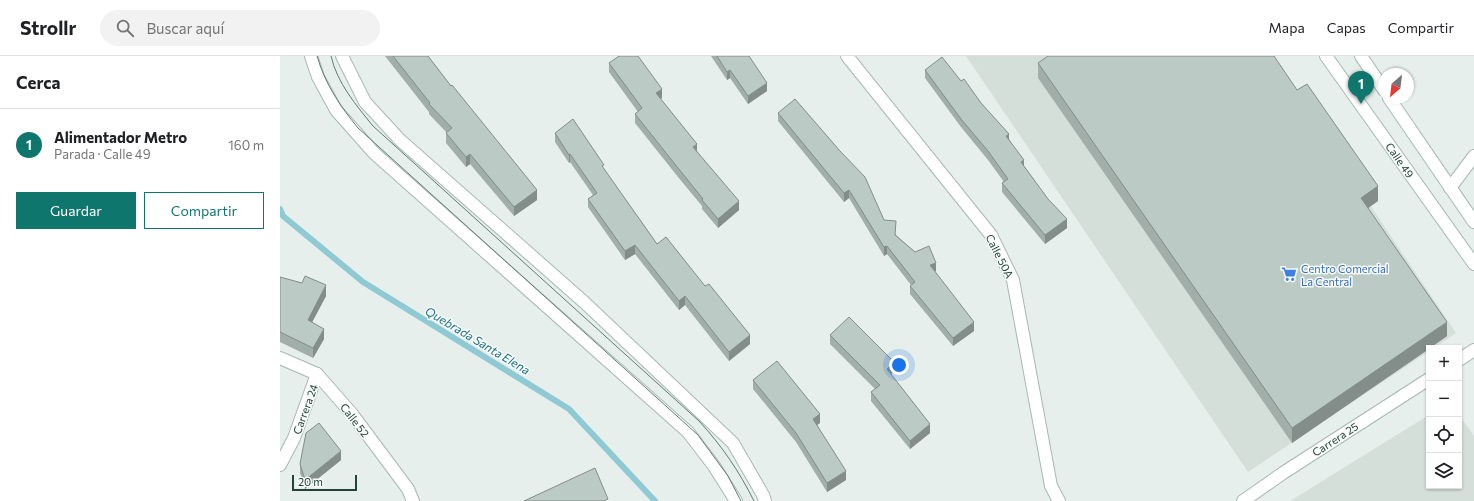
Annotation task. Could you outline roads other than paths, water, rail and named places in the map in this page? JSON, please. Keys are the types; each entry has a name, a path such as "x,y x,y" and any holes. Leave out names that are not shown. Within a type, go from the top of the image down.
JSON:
{"street":[{"path":"311,56 318,77 336,110 374,153 688,432 714,466 736,501"},
{"path":"342,56 365,102 400,140 584,302 733,443 765,501"},
{"name":"Calle 50A","path":"846,56 991,235 1013,280 1051,486 1058,501"},
{"name":"Calle 49","path":"1326,56 1474,264"},
{"path":"1361,56 1378,81"},
{"path":"1393,104 1474,222"},
{"path":"1450,188 1474,156"},
{"path":"1462,358 1474,350"},
{"name":"Calle 52","path":"280,358 317,374 352,414 408,489 413,501"},
{"name":"Carrera 24","path":"280,465 294,438 317,374"},
{"name":"Carrera 25","path":"1243,501 1283,473 1426,381"}],"waterway":[{"name":"Quebrada Santa Elena","path":"280,209 283,216 363,282 569,409 655,501"}],"tram line":[{"path":"317,56 324,76 334,94 358,128 698,435 728,476 741,501"},
{"path":"331,56 342,84 373,126 699,421 730,459 754,501"}],"place":[{"name":"Alimentador Metro","path":"1361,104"},
{"name":"Centro Comercial La Central","path":"1289,274"}]}
